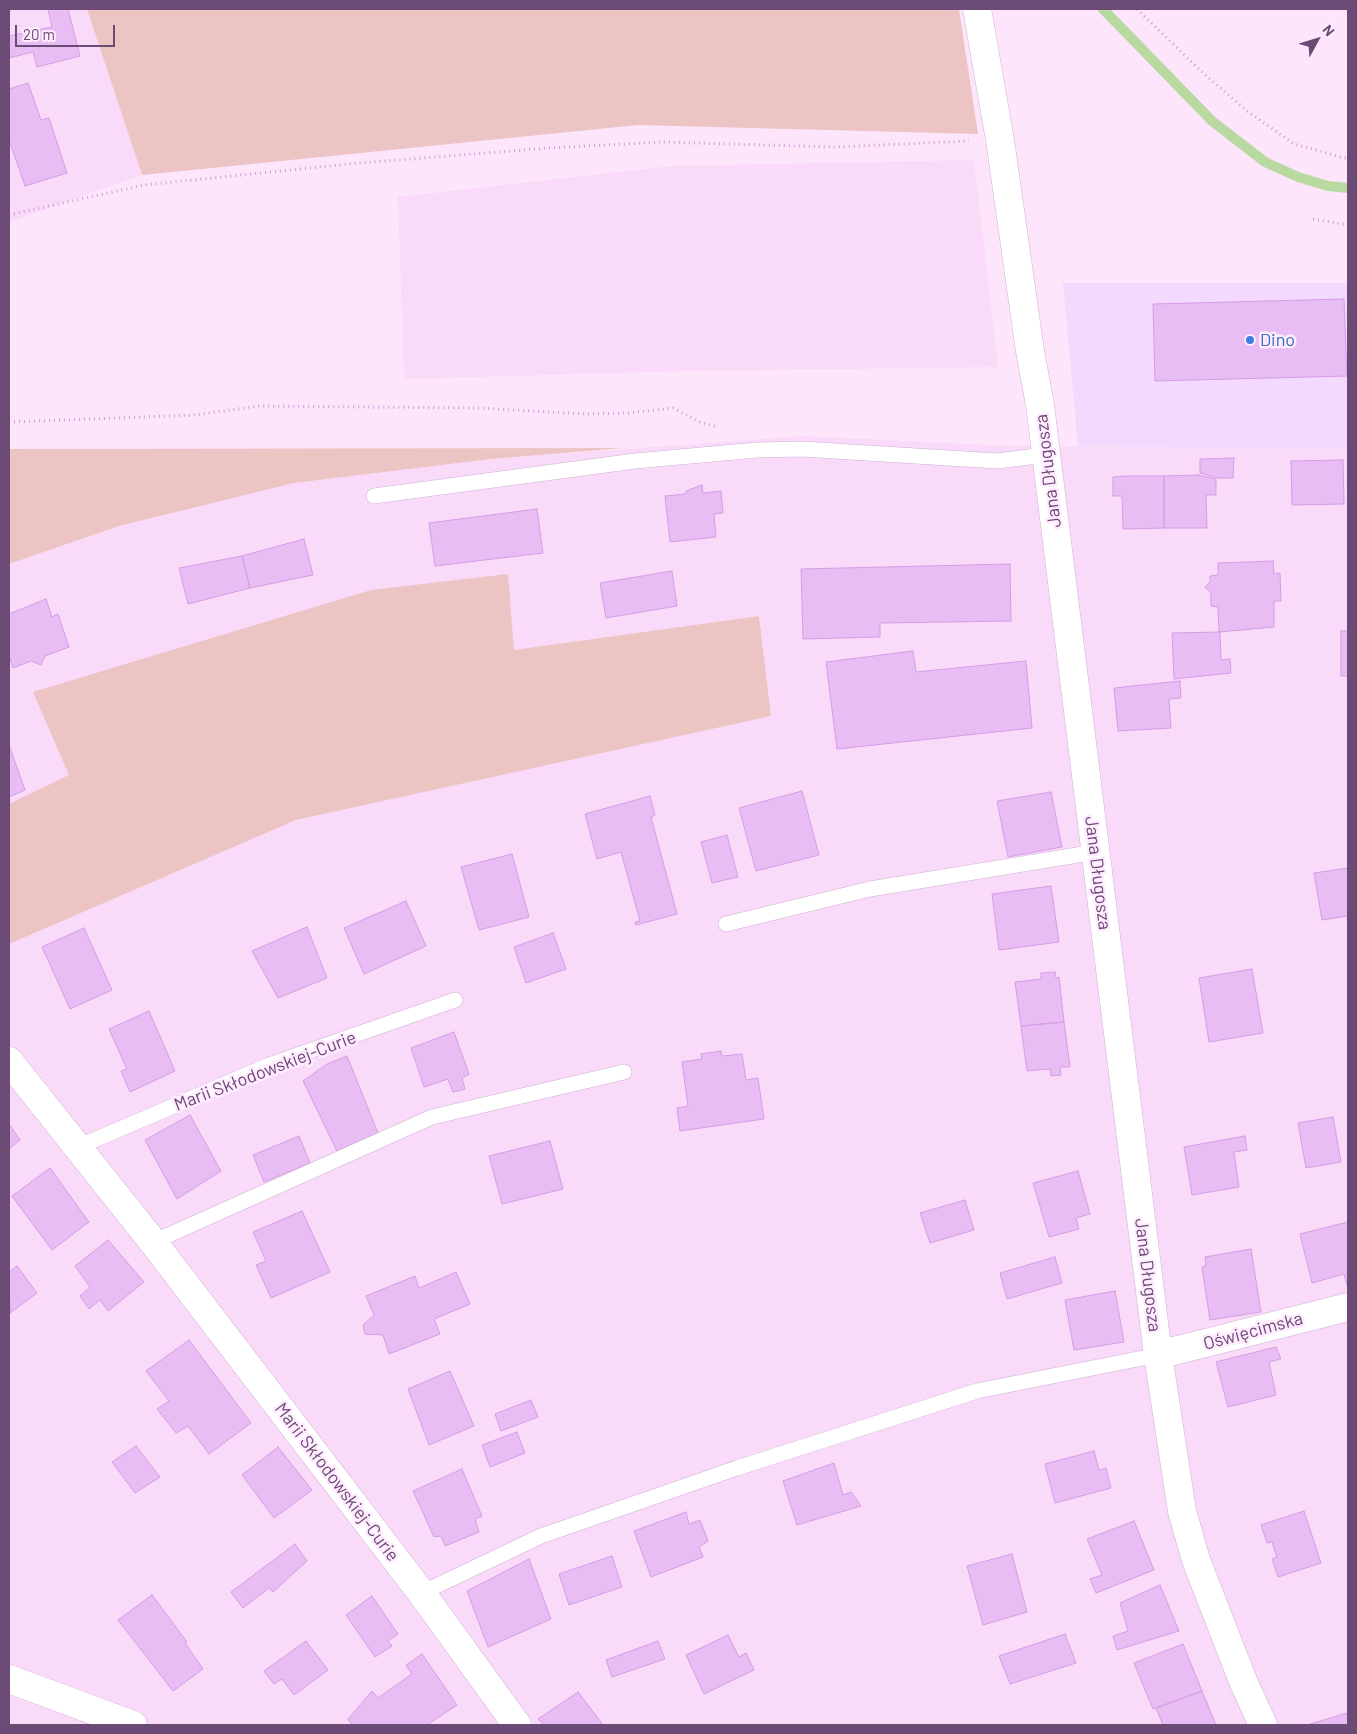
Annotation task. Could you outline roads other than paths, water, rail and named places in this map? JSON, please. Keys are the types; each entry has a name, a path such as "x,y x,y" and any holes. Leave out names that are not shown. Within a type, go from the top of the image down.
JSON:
{"street":[{"name":"Jana Długosza","path":"977,9 1000,140 1030,351 1040,405 1158,1355 1182,1511 1196,1560 1243,1681 1263,1725"},
{"name":"Marii Skłodowskiej-Curie","path":"9,1061 153,1242 423,1595 517,1725"},
{"name":"Oświęcimska","path":"1158,1355 1348,1307"},
{"path":"9,1679 133,1725"}],"lane":[{"path":"374,496 626,462 757,450 802,449 997,461 1045,455"},
{"path":"726,924 870,889 1096,852"},
{"name":"Marii Skłodowskiej-Curie","path":"78,1147 270,1065 455,1000"},
{"path":"153,1242 432,1117 624,1072"},
{"path":"423,1595 434,1587 541,1536 737,1468 977,1390 1158,1355"}],"waterway":[{"path":"1103,9 1212,121 1265,162 1298,177 1328,186 1348,188"}],"place":[{"name":"Dino","path":"1250,340"}]}
